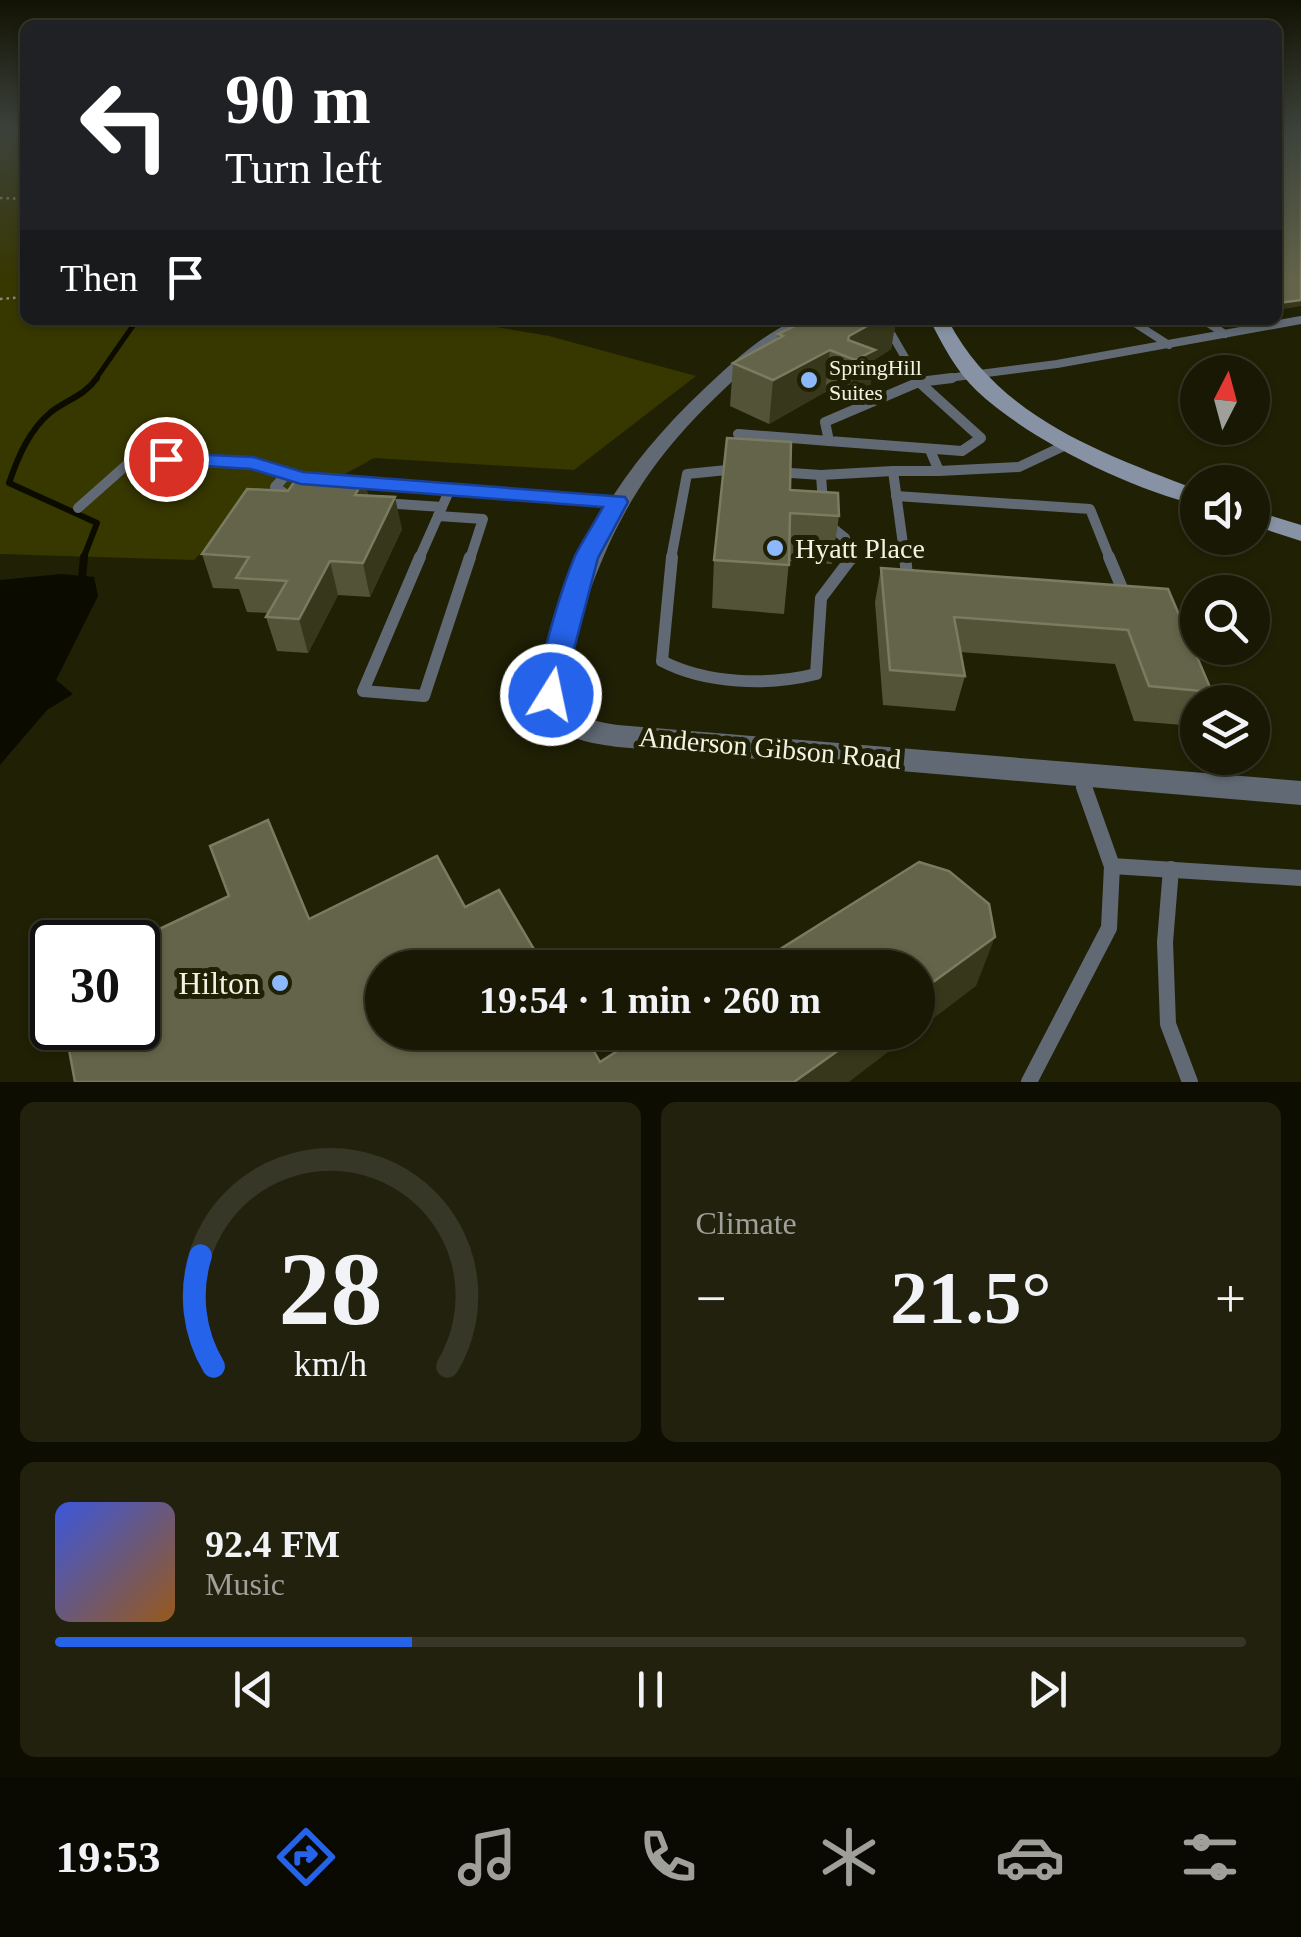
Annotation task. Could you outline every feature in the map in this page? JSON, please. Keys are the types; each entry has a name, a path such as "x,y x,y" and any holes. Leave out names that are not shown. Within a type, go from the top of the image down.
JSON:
{"street":[{"name":"Anderson Gibson Road","path":"799,325 765,343 668,432 634,473 586,558 552,674 551,695 560,715 579,730 618,736 1301,793"},
{"path":"941,325 946,339 975,377 1018,414 1070,443 1180,490"},
{"path":"1270,523 1301,533"}],"lane":[{"path":"1138,325 1170,345"},
{"path":"1210,325 1225,334"},
{"path":"829,441 825,422 918,382 975,377 1274,325"},
{"path":"738,434 962,452 981,438 918,382 892,334"},
{"path":"762,470 821,475 1019,467 1070,443"},
{"path":"930,450 940,471"},
{"path":"78,508 131,461 253,463 288,474 617,502"},
{"path":"743,469 687,474 668,576 662,661 689,675 787,681 816,674 817,603 831,577 853,560 845,538 825,521 821,475"},
{"path":"893,471 908,575 924,577"},
{"path":"288,474 275,487 284,496 304,498"},
{"path":"363,502 440,512 483,519 424,696 362,691 385,638 440,512 450,489"},
{"path":"896,496 1090,509 1124,593 1105,592"},
{"path":"1029,1082 1109,928 1112,866 1080,774"},
{"path":"1112,866 1301,878"},
{"path":"1171,869 1166,942 1168,1024 1190,1082"}],"shaded area":[{"path":"0,180 20,180 20,325 484,325 549,336 696,376 574,470 374,458 336,479 248,504 194,560 0,554"},
{"path":"61,574 94,577 98,596 56,680 73,694 47,710 0,765 0,580"}],"building":[{"path":"1282,180 1301,180 1301,300 1282,302"},
{"path":"797,325 869,325 848,340 875,350 855,360 830,350 773,380 733,363 783,336 778,334"},
{"path":"727,438 791,442 790,490 838,493 839,516 790,513 789,565 714,560"},
{"path":"299,475 364,479 355,495 395,497 363,563 330,561 299,619 266,617 287,581 236,578 249,557 202,554 247,489 288,491"},
{"path":"881,568 1168,589 1180,617 1180,665 1200,665 1209,685 1180,685 1180,689 1149,686 1128,630 954,617 965,676 890,670"},
{"path":"268,820 309,919 437,856 465,907 499,890 534,950 365,950 365,1050 593,1050 600,1062 619,1050 839,1050 794,1082 75,1082 69,1050 160,1050 160,929 229,896 210,846"},
{"path":"919,862 949,871 989,904 995,937 935,981 935,950 779,950"}],"waterway":[{"path":"95,380 134,325"},
{"path":"83,559 97,523 9,483 36,427 97,378"},
{"path":"82,578 84,557"}],"place":[{"name":"SpringHill Suites","path":"809,380"},
{"name":"Hyatt Place","path":"775,548"},
{"name":"Hilton","path":"280,983"}],"route":[{"path":"166,459 205,464 253,463 301,478 617,502 586,558 552,674 551,695"}]}
